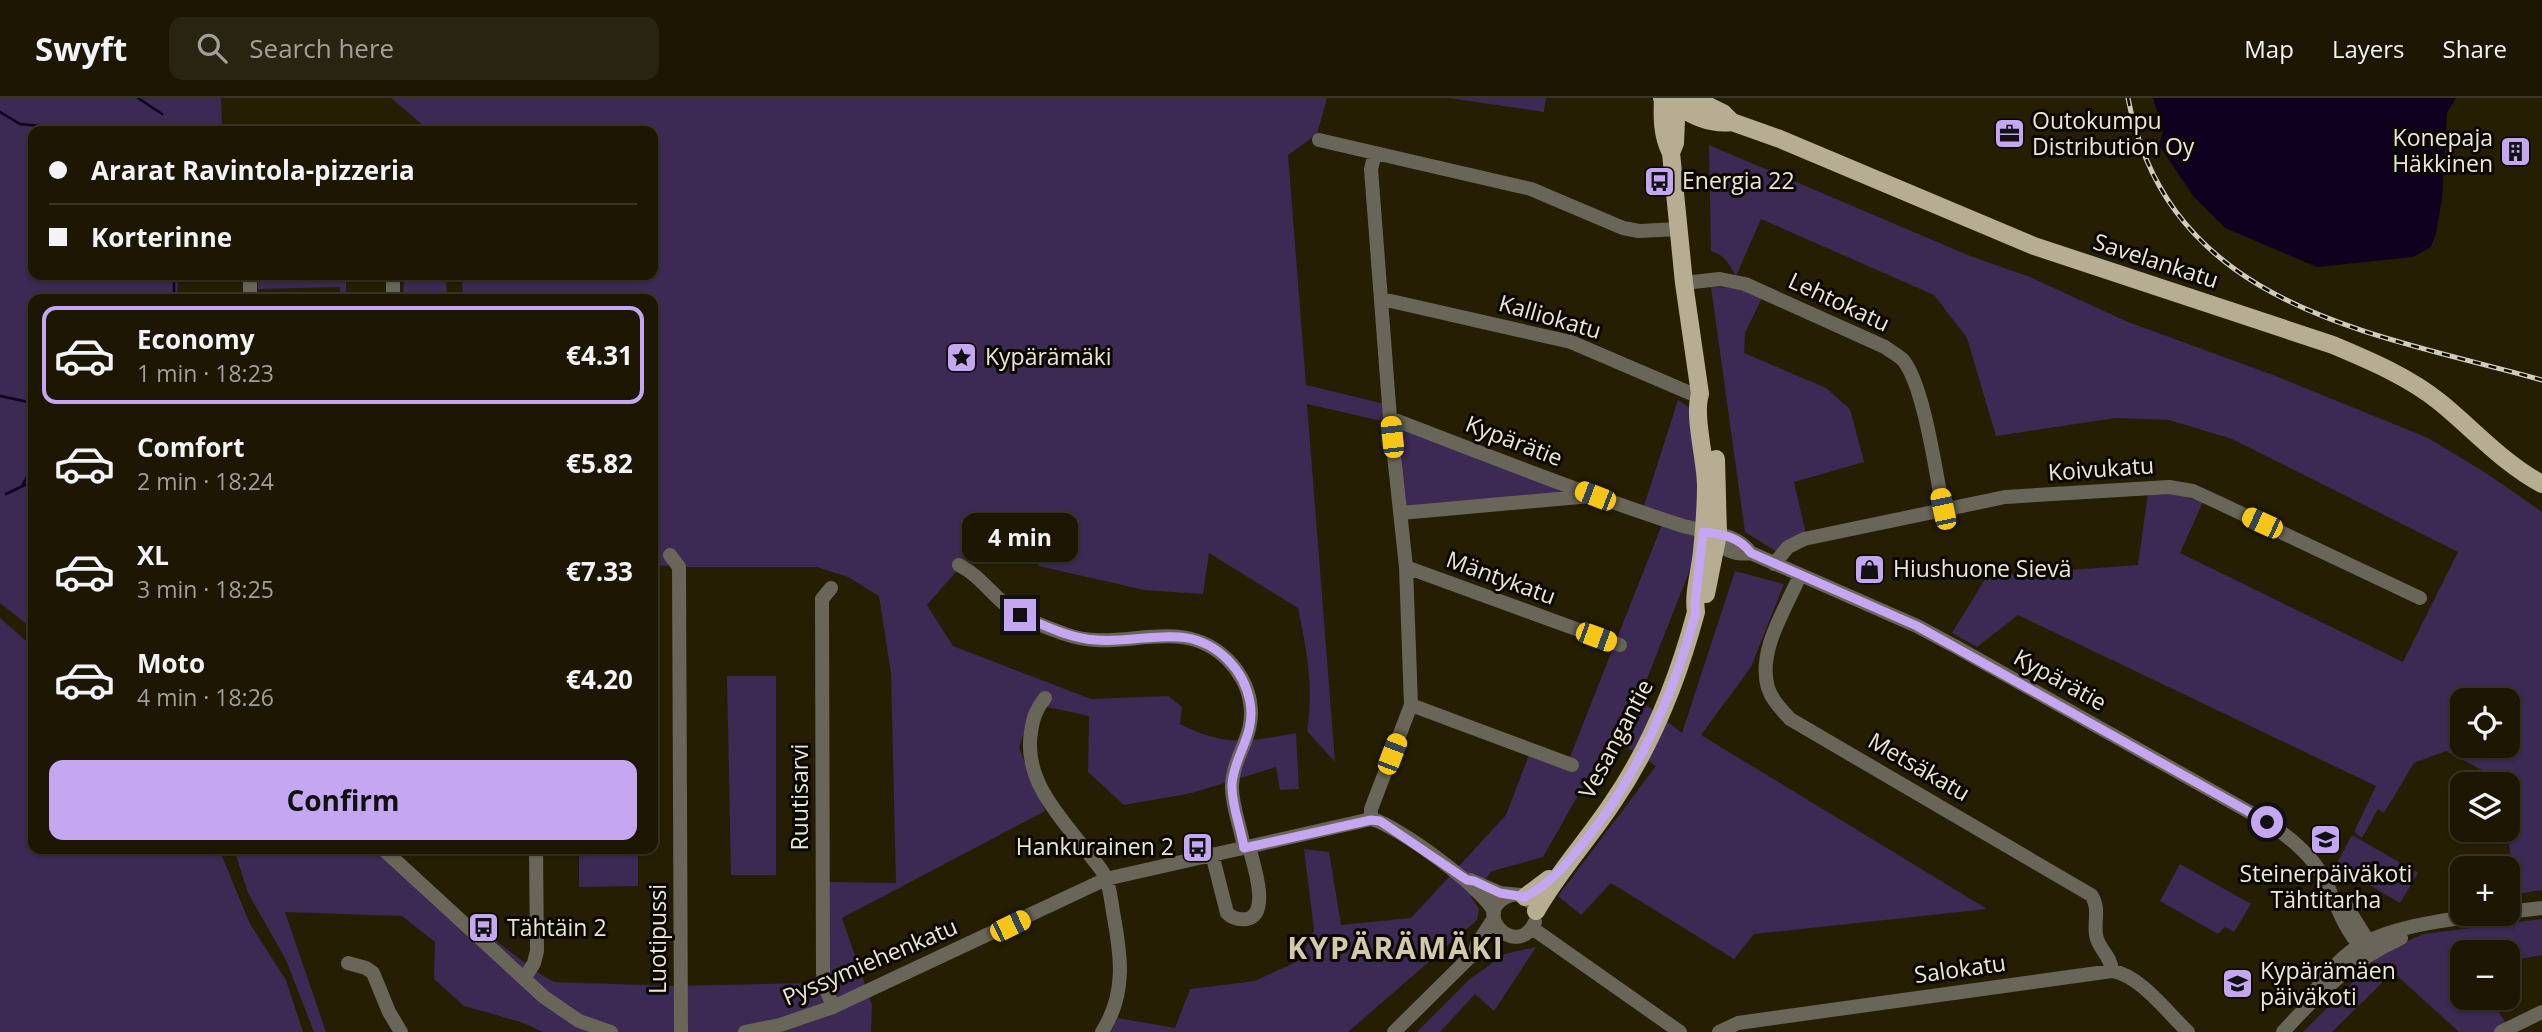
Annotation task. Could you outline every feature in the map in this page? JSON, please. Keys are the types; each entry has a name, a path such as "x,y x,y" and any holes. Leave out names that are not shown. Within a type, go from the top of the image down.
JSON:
{"main road":[{"name":"Savelankatu","path":"1672,99 1705,121 1718,124 1732,122 1780,139 2034,246 2333,345 2375,362 2415,383 2502,456 2542,484"},
{"name":"Vesangantie","path":"1530,913 1614,800 1653,733 1671,690 1696,612 1695,603 1713,536 1697,403 1700,394 1684,283 1671,153 1675,143 1672,99"}],"street":[{"path":"1319,139 1531,189 1623,228 1639,231 1679,229"},
{"path":"1375,153 1371,169 1390,418 1406,568 1411,705 1371,809 1371,820 1388,825 1467,880 1530,913 1680,1032"},
{"name":"Lehtokatu","path":"1684,283 1720,279 1745,284 1885,347 1902,359 1913,376 1920,401 1943,509"},
{"name":"Kalliokatu","path":"1382,299 1571,342 1690,393 1700,394"},
{"name":"Kypärätie","path":"1390,418 1595,496 1713,536 1737,540 1751,553 1948,642 2267,822 2307,855 2324,879 2335,906 2365,947"},
{"name":"Koivukatu","path":"1774,564 1788,547 1804,539 1943,509 2005,497 2169,487 2193,491 2420,598"},
{"path":"1401,513 1595,496"},
{"name":"Luotipussi","path":"670,555 679,567 681,1032"},
{"path":"959,565 971,571 988,590 1020,615 1069,636 1097,640 1182,636 1202,640 1218,650 1235,667 1250,701 1250,729 1232,785 1260,906 1254,917 1235,919 1227,914 1212,854"},
{"name":"Mäntykatu","path":"1406,568 1620,645"},
{"name":"Metsäkatu","path":"1800,575 1767,654 1765,670 1768,690 1776,704 1790,719 2091,895 2096,908 2096,937 2111,960 2112,971"},
{"name":"Ruutisarvi","path":"831,588 822,599 823,972 825,986 834,1007"},
{"path":"1045,698 1037,709 1032,724 1029,741 1032,770 1041,791 1107,879 1121,956 1116,1001 1102,1032"},
{"path":"1411,705 1572,765"},
{"name":"Pyssymiehenkatu","path":"745,1032 780,1026 834,1007 1107,879 1371,820"},
{"path":"388,854 562,1012 611,1032"},
{"path":"524,979 534,963 537,951 536,854"},
{"path":"1467,880 1490,902 1496,926 1506,935"},
{"path":"1475,952 1498,903 1530,913"},
{"path":"2520,911 2542,908"},
{"path":"1394,1032 1475,952 1482,950 1497,937 1517,937 1530,913"},
{"path":"2283,1032 2302,1011 2321,981 2365,947 2422,926 2450,919"},
{"path":"348,963 373,973 389,1012 401,1032"},
{"path":"2112,971 2120,972 2135,981 2188,1032"},
{"name":"Salokatu","path":"1719,1032 1738,1023 2112,971"},
{"path":"2501,1032 2542,1012"}],"shaded area":[{"path":"0,98 221,98 222,126 28,126 28,280 178,280 177,294 28,294 28,625 0,603"},
{"path":"391,98 1327,98 1317,134 1288,155 1306,385 1385,404 1386,422 1307,404 1335,762 1307,731 1310,684 1298,608 1209,553 1203,594 1144,590 1039,566 1004,524 980,544 927,605 953,646 1091,699 1168,696 1182,707 1180,724 1210,736 1250,740 1296,733 1299,789 1280,790 1276,767 1192,793 1124,805 1088,772 1089,716 1033,704 1019,748 1045,811 842,918 872,1005 871,1032 543,1032 521,1022 464,1006 434,979 435,942 402,916 285,912 326,1032 314,1032 286,960 248,893 236,854 383,854 554,982 673,986 815,983 829,882 896,883 891,673 879,596 848,577 817,567 658,565 658,294 463,294 462,280 658,280 658,126 424,126"},
{"path":"1449,98 1546,98 1544,112"},
{"path":"2153,98 2456,98 2447,113 2442,198 2431,247 2413,257 2317,267 2225,228 2194,197 2159,145 2163,131"},
{"path":"1709,145 1970,256 2030,277 2128,322 2273,375 2428,438 2486,473 2542,512 2542,890 2520,893 2520,856 2511,856 2509,842 2520,842 2520,772 2486,772 2459,758 2520,758 2520,688 2450,688 2450,753 2446,751 2414,763 2384,813 2378,809 2362,838 2354,832 2376,786 2018,615 1977,647 1952,633 1987,576 2138,565 2148,493 2176,494 2203,502 2180,553 2403,662 2458,552 2232,439 2169,420 2116,418 1996,436 1967,338 1934,295 1761,219 1736,276 1729,264 1711,251"},
{"path":"258,280 346,280 346,294 340,294 340,287 258,289"},
{"path":"404,280 446,280 447,294 403,294"},
{"path":"1711,287 1740,288 1762,298 1745,333 1744,353 1826,388 1850,409 1864,462 1794,482 1806,534 1777,552 1745,532"},
{"path":"1678,400 1690,408 1701,501 1695,557 1639,699 1682,733 1735,571 1784,584 1751,667 1701,735 1987,909 1754,934 1734,959 1611,883 1581,915 1558,896 1656,766 1611,737 1543,857 1492,871 1471,897 1479,909 1477,920 1348,1032 1111,1032 1118,1018 1175,1028 1190,989 1255,981 1300,960 1314,930 1304,849 1329,852 1341,925 1411,918 1506,815 1529,755 1566,767 1665,517 1644,506"},
{"path":"1394,425 1579,494 1404,507"},
{"path":"0,618 28,643 28,854 221,854 250,924 286,980 303,1032 0,1032"},
{"path":"727,676 776,676 776,875 731,875"},
{"path":"2352,835 2418,873 2400,903 2336,865"},
{"path":"579,854 638,854 638,886 579,887"},
{"path":"2180,864 2251,904 2234,932 2225,927 2218,934 2160,901"},
{"path":"2542,919 2542,955 2520,959 2520,940 2450,940 2450,1010 2497,1010 2506,1023 2496,1032 2459,1032 2393,972 2332,1032 2303,1032 2382,953 2423,934 2486,926 2520,926 2520,922"},
{"path":"1536,947 1494,1011 1475,994 1440,1032 1417,1032 1470,979 1505,954"}],"waterway":[{"path":"138,98 162,114"},
{"path":"0,112 20,124 39,126"},
{"path":"174,280 174,294"},
{"path":"0,396 28,402"},
{"path":"23,484 28,474"},
{"path":"6,494 28,483"}],"railway":[{"path":"2128,98 2150,168 2185,223 2231,266 2285,299 2346,325 2542,380"}],"place":[{"name":"Outokumpu Distribution Oy","path":"2009,134"},
{"name":"Konepaja Häkkinen","path":"2516,151"},
{"name":"Energia 22","path":"1659,181"},
{"name":"Kypärämäki","path":"962,357"},
{"name":"Hiushuone Sievä","path":"1870,569"},
{"name":"Steinerpäiväkoti Tähtitarha","path":"2326,840"},
{"name":"Hankurainen 2","path":"1197,847"},
{"name":"Tähtäin 2","path":"484,928"},
{"name":"Kypärämäen päiväkoti","path":"2237,984"}],"district":[{"name":"KYPÄRÄMÄKI","path":"1396,949"}],"route":[{"path":"1020,615 1069,636 1097,640 1182,636 1202,640 1218,650 1235,667 1246,688 1251,715 1250,729 1232,785 1244,848 1371,820 1380,821 1467,880 1511,895 1525,897 1556,877 1614,800 1653,733 1671,690 1696,612 1703,532 1728,536 1745,544 1751,553 1774,564 1917,626 2267,822"}]}
